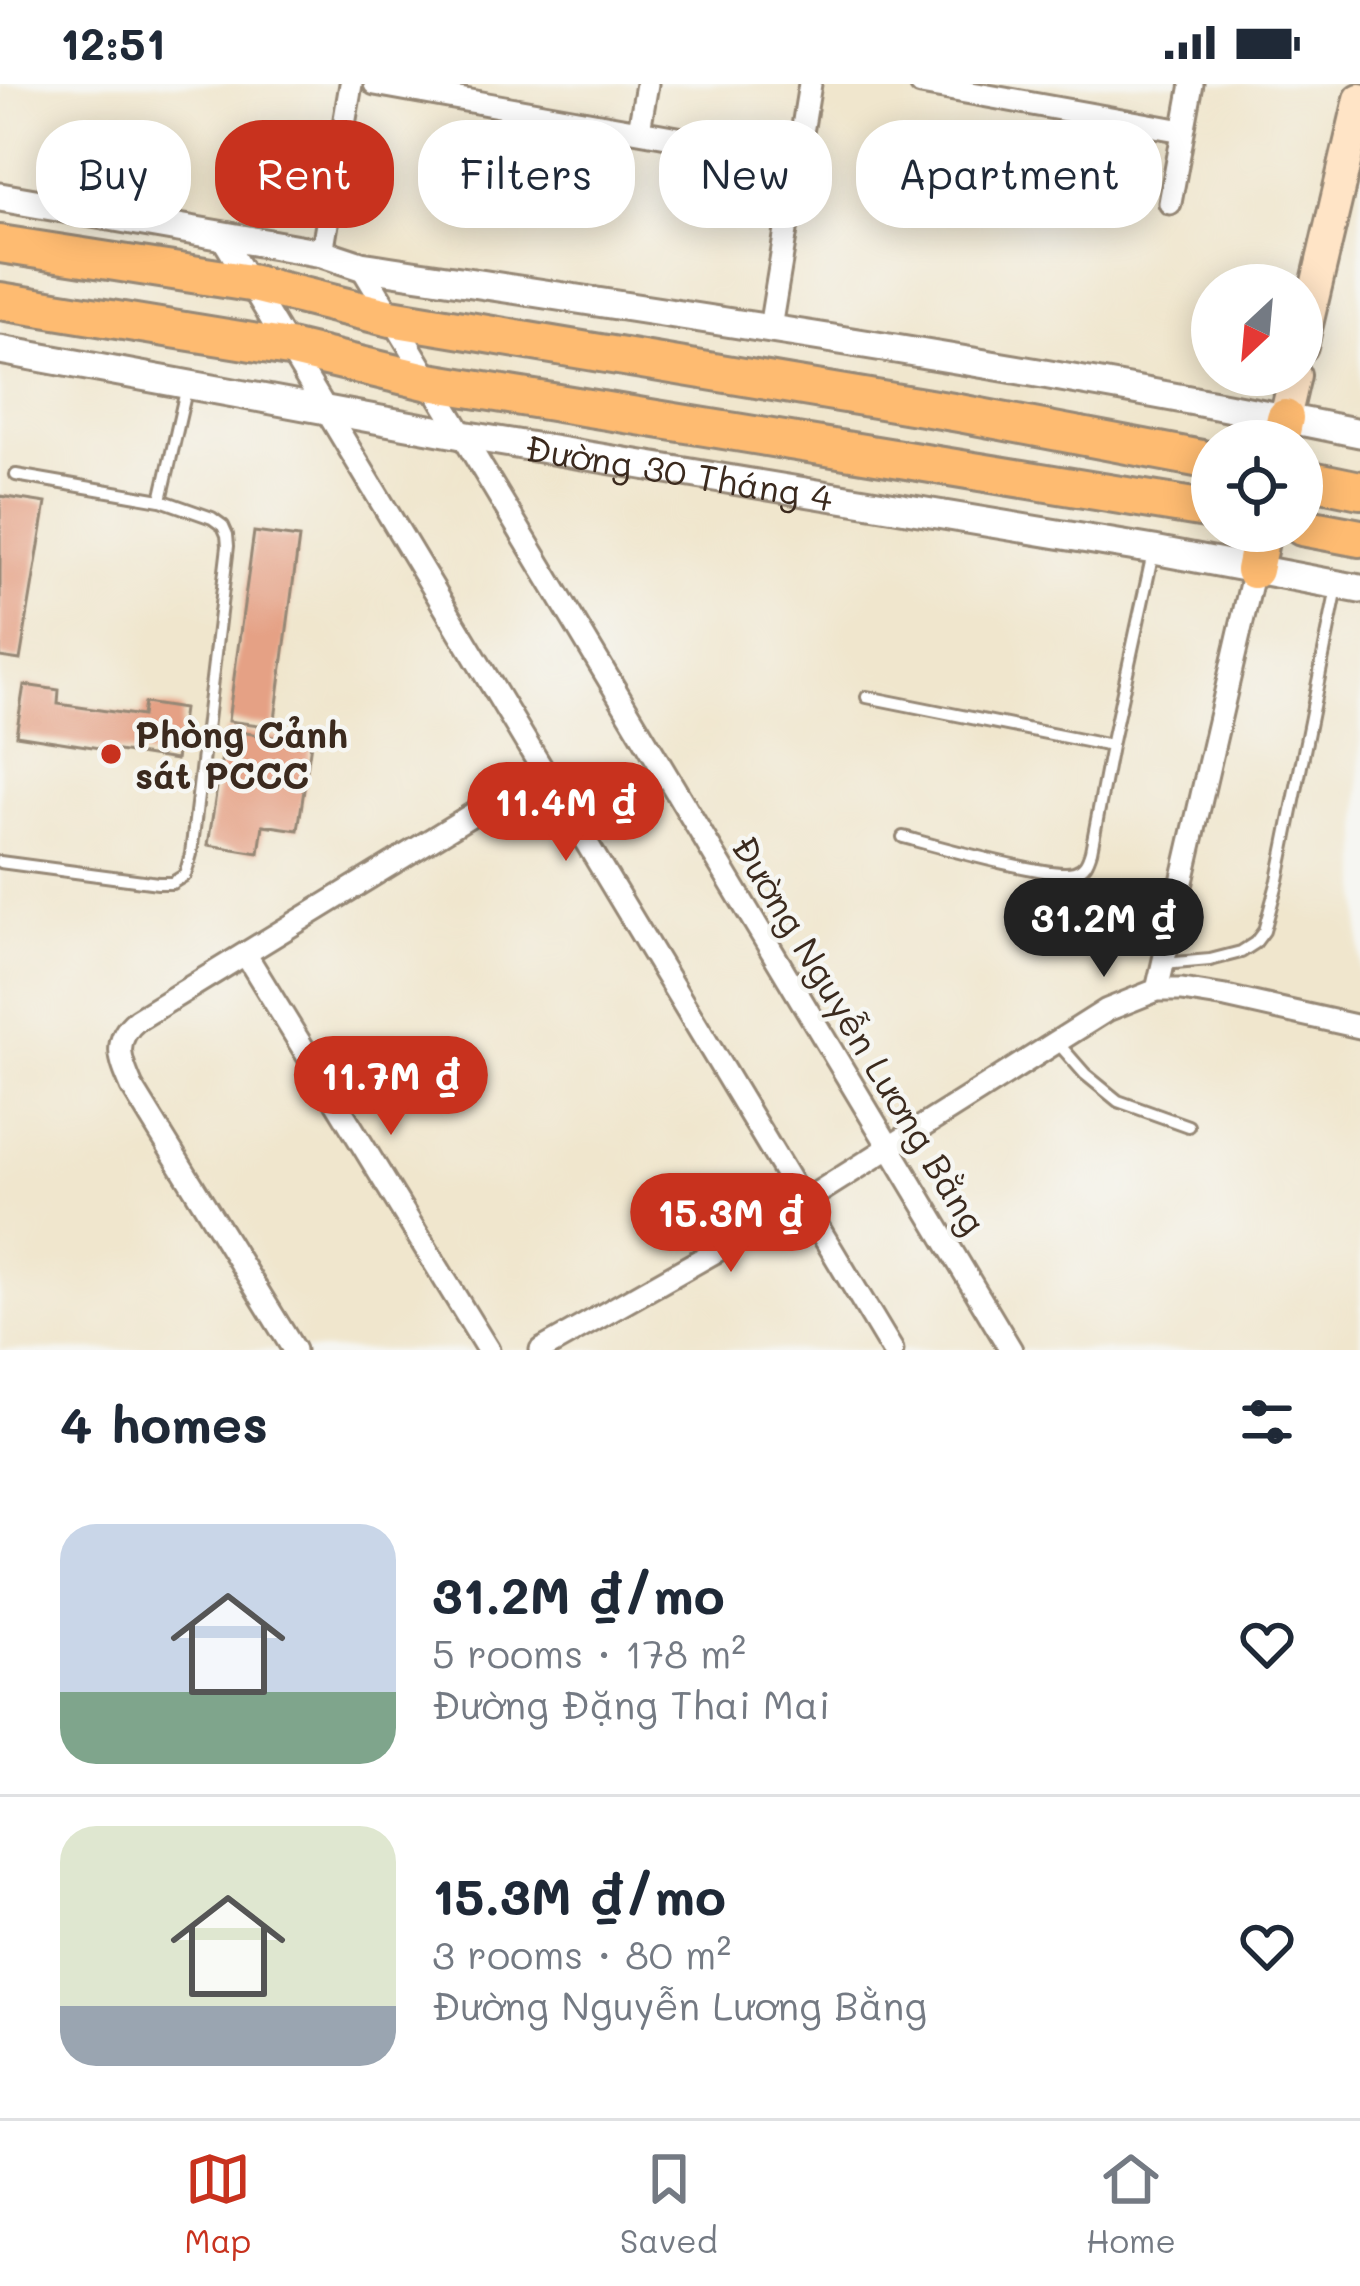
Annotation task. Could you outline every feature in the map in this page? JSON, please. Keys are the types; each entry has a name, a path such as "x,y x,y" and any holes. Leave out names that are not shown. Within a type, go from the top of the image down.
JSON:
{"highway":[{"path":"0,244 250,284 392,318 1191,457"},
{"name":"Đường 30 Tháng 4","path":"0,301 289,349 430,382 1191,507"},
{"path":"1323,482 1360,490"},
{"path":"1323,531 1360,538"},
{"path":"1254,570 1258,552"}],"main road":[{"path":"1321,264 1360,99"}],"street":[{"path":"322,254 351,84"},
{"path":"375,84 659,134"},
{"path":"512,107 515,84"},
{"path":"639,130 647,84"},
{"path":"803,120 810,84"},
{"path":"921,84 1183,131"},
{"path":"1170,203 1192,84"},
{"path":"0,197 220,234 361,266 770,328 1236,420"},
{"path":"770,328 785,228"},
{"path":"220,234 892,1350"},
{"name":"Đường Nguyễn Lương Bằng","path":"361,266 1011,1350"},
{"name":"Đường 30 Tháng 4","path":"0,350 462,435 1349,587"},
{"path":"1323,431 1360,433"},
{"path":"1156,990 1254,570"},
{"path":"294,1350 132,1087 119,1049 127,1028 543,771"},
{"path":"246,955 488,1350"},
{"path":"541,1350 802,1202 1107,1010 1156,990 1226,997 1360,1027"}],"lane":[{"path":"161,500 188,382"},
{"path":"0,862 158,883 172,883 185,875 227,535 212,518 161,500 16,475"},
{"path":"903,837 1045,871 1071,874 1082,869 1091,851 1154,550"},
{"path":"1162,965 1241,952 1264,931 1349,587"},
{"path":"867,698 1111,746"},
{"path":"1057,1042 1118,1101 1187,1126"}],"building":[{"path":"0,496 46,503 20,660 0,657"},
{"path":"254,532 299,538 274,727 228,721"},
{"path":"24,685 59,690 58,704 142,716 144,703 183,709 176,760 16,735"},
{"path":"226,730 311,743 298,830 263,825 259,853 208,845"}],"place":[{"name":"Phòng Cảnh sát PCCC","path":"111,754"}]}
